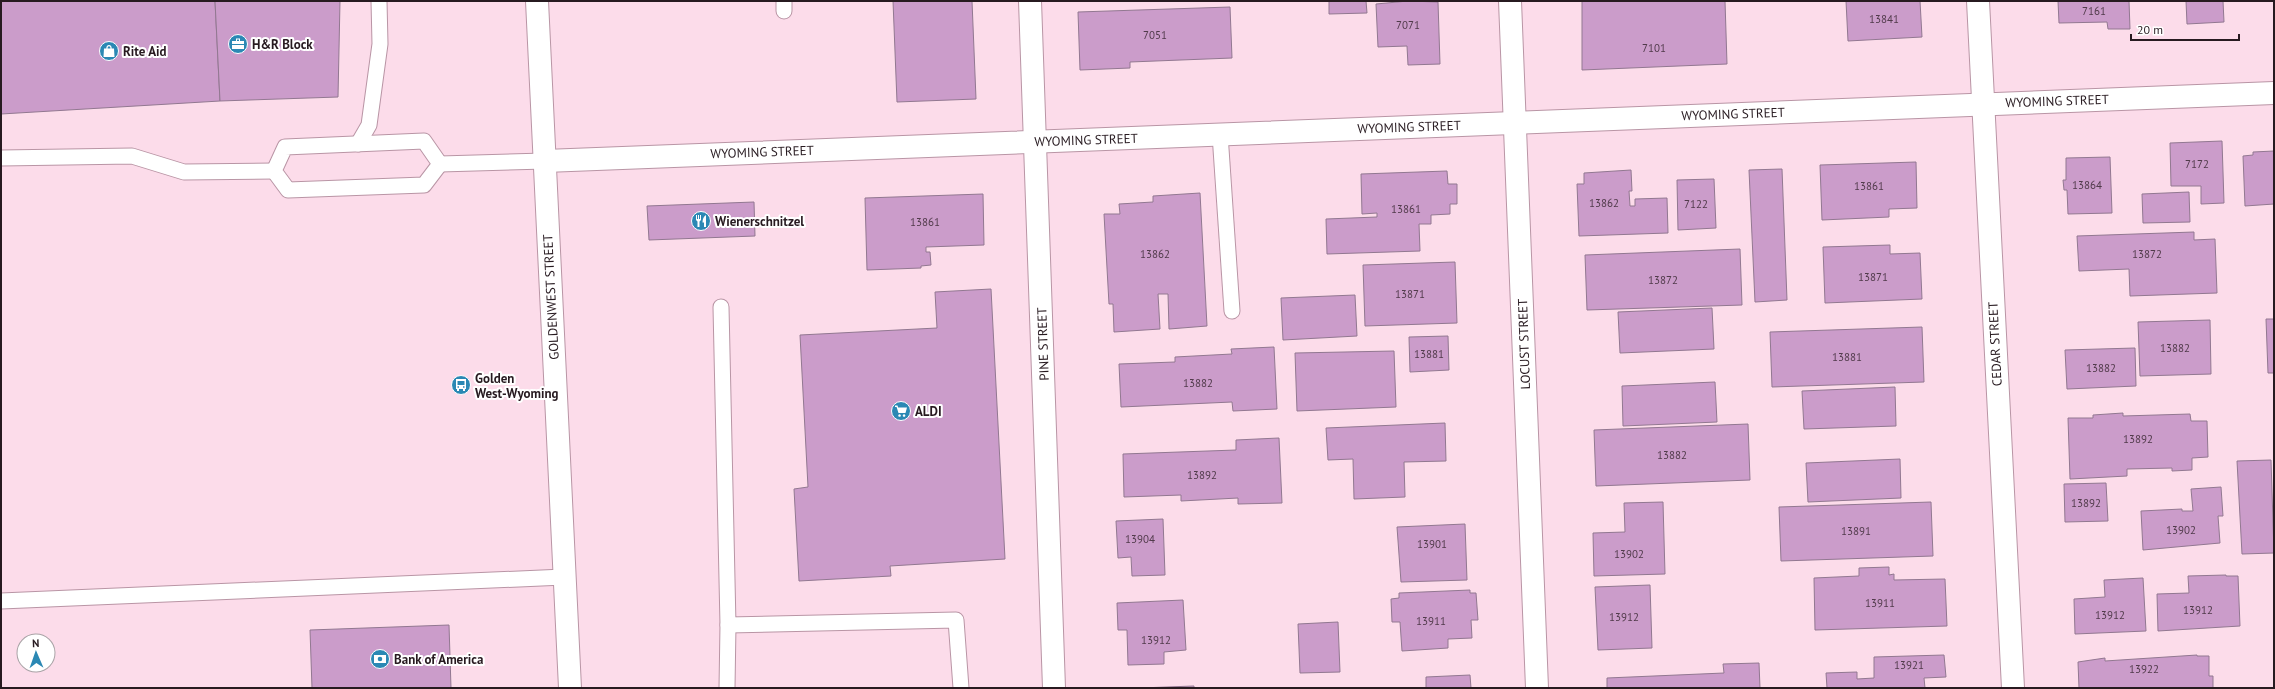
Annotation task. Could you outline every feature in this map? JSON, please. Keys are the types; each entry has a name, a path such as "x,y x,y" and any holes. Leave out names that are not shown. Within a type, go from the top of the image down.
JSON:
{"street":[{"name":"GOLDENWEST STREET","path":"537,1 570,688"},
{"name":"PINE STREET","path":"1030,1 1054,688"},
{"name":"LOCUST STREET","path":"1510,1 1516,123 1537,688"},
{"name":"CEDAR STREET","path":"1978,1 2013,688"},
{"name":"WYOMING STREET","path":"545,161 2274,93"}],"lane":[{"path":"358,144 369,125 379,52 378,1"},
{"path":"1220,134 1232,311"},
{"path":"274,170 285,148 424,141 440,164"},
{"path":"1,158 132,156 184,172 274,170"},
{"path":"440,164 545,161"},
{"path":"274,170 288,190 424,185 440,164"},
{"path":"721,307 728,625 727,688"},
{"path":"1,601 564,577"},
{"path":"728,625 956,620 961,688"}],"building":[{"name":"Rite Aid","path":"1,1 215,1 220,101 1,114"},
{"path":"215,1 340,1 338,97 220,101"},
{"path":"893,1 972,1 976,99 897,102"},
{"path":"1329,1 1366,1 1367,13 1329,14"},
{"path":"1408,1 1438,2 1440,64 1408,65 1407,46 1378,47 1376,4"},
{"path":"1582,1 1725,1 1727,64 1582,70"},
{"path":"1846,1 1920,1 1922,37 1848,41"},
{"path":"2058,1 2129,1 2130,29 2108,29 2107,22 2059,23"},
{"path":"2186,1 2223,1 2224,22 2187,24"},
{"path":"1230,7 1232,58 1130,62 1130,68 1080,70 1078,12"},
{"path":"2222,141 2224,203 2201,204 2201,186 2171,186 2170,143"},
{"path":"2274,151 2274,204 2245,206 2243,156 2253,155 2253,152"},
{"path":"2110,157 2112,213 2068,214 2067,190 2064,190 2063,180 2066,180 2066,158"},
{"path":"1916,162 1917,208 1889,209 1889,217 1822,220 1820,165"},
{"path":"1782,169 1787,300 1755,302 1749,170"},
{"path":"1631,170 1632,191 1629,191 1630,206 1635,206 1635,199 1667,198 1668,233 1579,236 1577,184 1584,184 1584,173"},
{"path":"1447,171 1448,184 1457,184 1457,204 1450,204 1450,214 1431,215 1431,224 1419,224 1420,251 1327,254 1326,219 1377,217 1377,213 1362,214 1361,174"},
{"path":"1714,179 1716,228 1678,230 1677,180"},
{"path":"2189,192 2190,222 2143,223 2142,194"},
{"path":"1200,193 1207,326 1169,329 1168,294 1158,294 1160,329 1114,332 1113,304 1109,304 1104,214 1120,214 1119,204 1153,202 1153,196"},
{"path":"983,194 984,245 926,247 926,252 930,252 931,265 921,266 921,268 867,270 865,198"},
{"name":"Wienerschnitzel","path":"754,202 755,236 649,240 647,206"},
{"path":"2194,232 2194,240 2215,239 2217,293 2130,296 2129,269 2079,271 2077,236"},
{"path":"1890,245 1890,254 1920,253 1922,299 1825,303 1823,247"},
{"path":"1740,249 1742,305 1587,310 1585,255"},
{"path":"1455,262 1457,323 1365,326 1363,265"},
{"name":"ALDI","path":"991,289 1005,559 890,566 891,576 799,581 794,489 808,487 800,335 937,328 935,292"},
{"path":"1355,295 1357,336 1283,340 1281,298"},
{"path":"1712,308 1714,349 1620,353 1618,312"},
{"path":"2266,319 2274,319 2274,373 2268,373"},
{"path":"2210,320 2211,374 2140,376 2138,322"},
{"path":"1922,327 1924,382 1772,387 1770,332"},
{"path":"1448,336 1449,370 1410,372 1409,337"},
{"path":"1274,347 1277,409 1233,411 1232,402 1121,407 1119,364 1175,362 1175,357 1232,354 1231,349"},
{"path":"2135,348 2136,386 2067,389 2065,350"},
{"path":"1394,351 1396,407 1297,411 1295,353"},
{"path":"1715,382 1717,422 1623,426 1622,386"},
{"path":"1895,387 1896,426 1804,429 1802,391"},
{"path":"2123,413 2123,416 2190,414 2191,421 2207,421 2208,457 2192,458 2192,470 2172,471 2172,468 2127,469 2127,476 2070,479 2068,418 2093,418 2093,415"},
{"path":"1445,423 1446,461 1404,462 1405,497 1354,499 1353,459 1328,460 1326,428"},
{"path":"1748,424 1750,480 1596,486 1594,430"},
{"path":"1279,438 1282,503 1238,504 1238,498 1181,501 1181,495 1124,497 1123,454 1236,450 1236,440"},
{"path":"1900,459 1901,498 1808,502 1806,463"},
{"path":"2271,460 2274,553 2242,554 2237,461"},
{"path":"2106,483 2108,521 2065,522 2064,484"},
{"path":"2221,487 2223,516 2218,516 2220,543 2143,550 2141,511 2182,509 2182,511 2193,511 2191,489"},
{"path":"1663,502 1665,574 1594,576 1593,533 1625,532 1624,503"},
{"path":"1931,502 1933,556 1781,561 1779,507"},
{"path":"1163,519 1165,575 1132,576 1131,557 1118,558 1116,521"},
{"path":"1465,524 1467,580 1401,582 1397,527"},
{"path":"1889,567 1889,575 1894,574 1894,580 1945,579 1947,626 1815,630 1814,578 1859,576 1859,568"},
{"path":"2188,576 2238,576 2240,626 2158,631 2157,594 2189,593"},
{"path":"2143,578 2146,631 2075,634 2074,599 2105,597 2104,580"},
{"path":"1650,585 1652,648 1598,650 1595,587"},
{"path":"1470,590 1470,593 1476,593 1478,620 1471,620 1472,638 1448,639 1448,648 1402,651 1400,622 1392,622 1391,599 1399,598 1399,593"},
{"path":"1183,600 1186,650 1164,652 1164,664 1128,665 1127,630 1118,630 1117,603"},
{"path":"1338,622 1340,672 1300,673 1298,624"},
{"name":"Bank of America","path":"449,625 451,688 312,688 310,630"},
{"path":"1944,655 1946,677 1924,678 1925,688 1827,688 1826,673 1857,672 1857,679 1874,678 1874,657"},
{"path":"2197,655 2209,656 2209,676 2213,676 2213,688 2079,688 2078,662 2105,658 2105,661"},
{"path":"1759,663 1760,688 1607,688 1607,678 1724,673 1723,664"},
{"path":"1470,675 1471,688 1426,688 1426,677"},
{"path":"1194,686 1194,688 1140,688"}],"place":[{"name":"H&R Block","path":"238,44"},
{"name":"Rite Aid","path":"109,51"},
{"name":"Wienerschnitzel","path":"701,221"},
{"name":"Golden West-Wyoming","path":"461,385"},
{"name":"ALDI","path":"901,411"},
{"name":"Bank of America","path":"380,659"}]}
